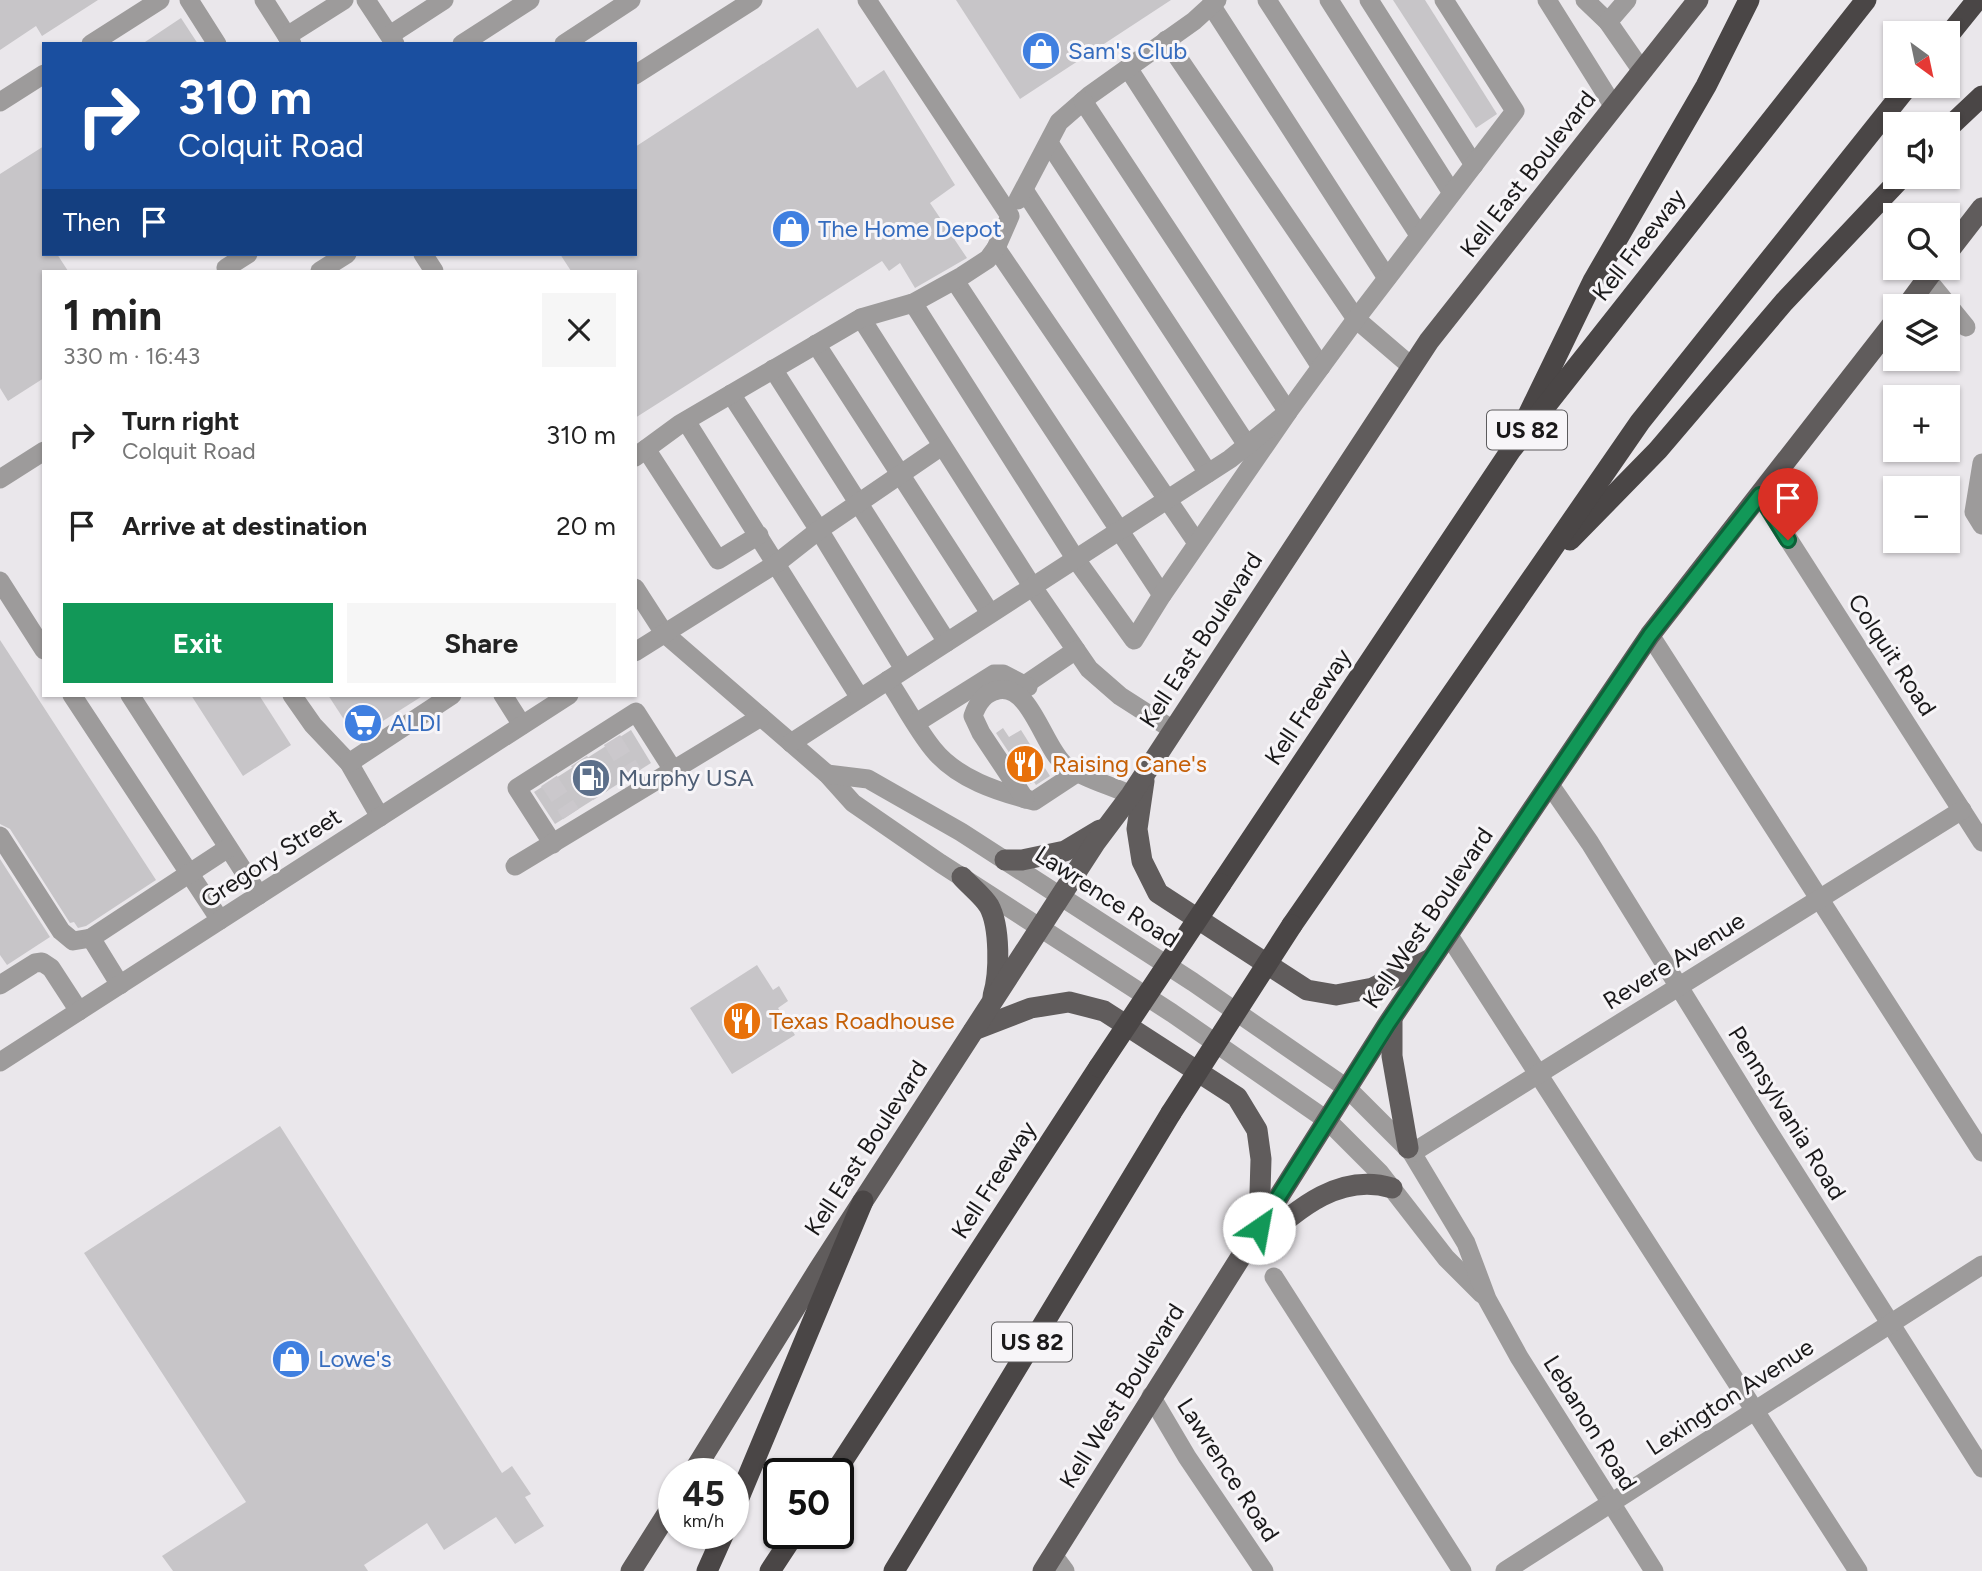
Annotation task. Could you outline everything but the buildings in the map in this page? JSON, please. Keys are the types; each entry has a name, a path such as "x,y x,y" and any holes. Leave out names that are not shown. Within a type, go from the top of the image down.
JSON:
{"highway":[{"path":"1511,450 1592,281 1706,86 1749,0"},
{"name":"Kell Freeway","path":"844,1458 1099,1067 1511,450 1866,0"},
{"path":"1960,21 1976,0"},
{"path":"1960,117 1982,96"},
{"name":"US 82","path":"894,1571 1171,1113 1292,925 1640,422 1898,98"},
{"path":"1529,581 1658,450 1784,302 1891,189"},
{"path":"749,1474 863,1201"},
{"path":"707,1571 717,1549"},
{"path":"771,1571 785,1549"}],"main road":[{"name":"Kell East Boulevard","path":"702,1458 991,1003 1429,341 1698,0"},
{"path":"1960,236 1982,208"},
{"name":"Kell West Boulevard","path":"1054,1566 1152,1396 1448,934 1650,635 1883,336"},
{"path":"1146,772 1137,829 1142,861 1158,893 1307,990 1336,995 1373,988 1432,959"},
{"path":"1005,860 1022,860 1065,851 1108,826"},
{"path":"962,877 989,906 995,930 996,986 991,1003"},
{"path":"974,1030 1031,1008 1069,1002 1104,1011 1237,1097 1257,1130 1261,1159 1259,1228"},
{"path":"1392,1018 1392,1056 1410,1151"},
{"path":"1238,1261 1318,1196 1357,1184 1378,1184 1392,1188"},
{"path":"631,1571 658,1528"}],"street":[{"path":"94,42 160,0"},
{"path":"190,0 216,42"},
{"path":"264,0 289,40 344,0"},
{"path":"366,0 392,39 444,0"},
{"path":"465,42 530,0"},
{"path":"567,42 631,0"},
{"path":"637,74 753,0"},
{"path":"867,0 1010,216"},
{"path":"1267,0 1419,235"},
{"path":"1329,0 1452,193"},
{"path":"1368,0 1474,164"},
{"path":"913,303 1075,558 1134,640 1161,595 1288,412 1515,111 1444,0"},
{"path":"1547,0 1614,107"},
{"path":"1585,0 1608,22 1642,71"},
{"path":"1608,22 1627,0"},
{"path":"759,534 718,560 641,453 686,421 861,318 913,303 955,281 988,259 1059,122 1214,3 1387,278"},
{"path":"1166,40 1356,319 1412,367"},
{"path":"1128,68 1321,367"},
{"path":"0,102 42,75"},
{"path":"1083,101 1288,412"},
{"path":"1049,143 1247,445"},
{"path":"1024,190 1208,473"},
{"path":"996,248 1197,543"},
{"path":"224,264 243,256"},
{"path":"1935,280 1965,329"},
{"path":"955,281 1161,595"},
{"path":"861,318 1032,586 1089,669 1120,696 1173,730"},
{"path":"816,344 990,613"},
{"path":"773,369 947,642"},
{"path":"731,394 819,530 896,674 916,723 934,751 966,777 1034,801 1078,772"},
{"path":"791,743 1208,473 1288,412"},
{"path":"686,421 860,698"},
{"path":"637,651 777,564 819,530 942,446"},
{"path":"0,479 42,452"},
{"path":"1982,463 1974,512 1982,525"},
{"name":"Colquit Road","path":"1760,495 1982,842"},
{"path":"0,581 42,647"},
{"path":"637,591 664,633 827,774 853,803 1172,1013 1328,1121"},
{"path":"1650,635 1982,1152"},
{"path":"1026,684 1076,650"},
{"path":"916,723 995,674 1003,674 1026,684 1078,772"},
{"path":"1025,799 973,716 978,703 993,691 1006,688 1017,694 1065,765 1131,795"},
{"path":"73,697 220,920"},
{"path":"131,697 258,895"},
{"path":"293,697 313,725 349,763 380,817"},
{"path":"349,763 449,697"},
{"path":"504,697 523,725"},
{"name":"Gregory Street","path":"0,1062 566,697"},
{"path":"553,844 517,788 546,776 576,757 609,735 636,712 673,770"},
{"path":"515,866 553,844 575,821 638,782 673,770 761,717"},
{"name":"Lawrence Road","path":"827,774 868,779 961,832 1193,982 1348,1089"},
{"name":"Pennsylvania Road","path":"1550,785 1680,986 1982,1468"},
{"name":"Revere Avenue","path":"1410,1151 1962,810"},
{"path":"0,835 61,931 73,941 91,938 228,848"},
{"path":"1448,934 1858,1571"},
{"path":"91,938 120,985"},
{"path":"0,985 35,963 43,962 51,968 79,1011"},
{"name":"Lebanon Road","path":"1348,1089 1410,1151 1466,1242 1487,1299 1519,1357 1654,1571"},
{"name":"Lebanon Road","path":"1328,1121 1380,1173 1446,1258 1487,1299"},
{"name":"Lexington Avenue","path":"1505,1571 1982,1265"},
{"path":"1274,1277 1462,1571"},
{"name":"Lawrence Road","path":"1152,1396 1188,1457 1264,1571"}],"tunnel":[{"path":"612,740 633,774"},
{"path":"579,761 601,795"},
{"path":"549,781 571,814"}],"place":[{"name":"Sam's Club","path":"1041,51"},
{"name":"The Home Depot","path":"791,229"},
{"name":"ALDI","path":"363,723"},
{"name":"Raising Cane's","path":"1025,764"},
{"name":"Murphy USA","path":"591,778"},
{"name":"Texas Roadhouse","path":"742,1021"},
{"name":"Lowe's","path":"291,1359"}],"route":[{"path":"1259,1228 1387,1025 1650,635 1760,495 1788,540"}]}
